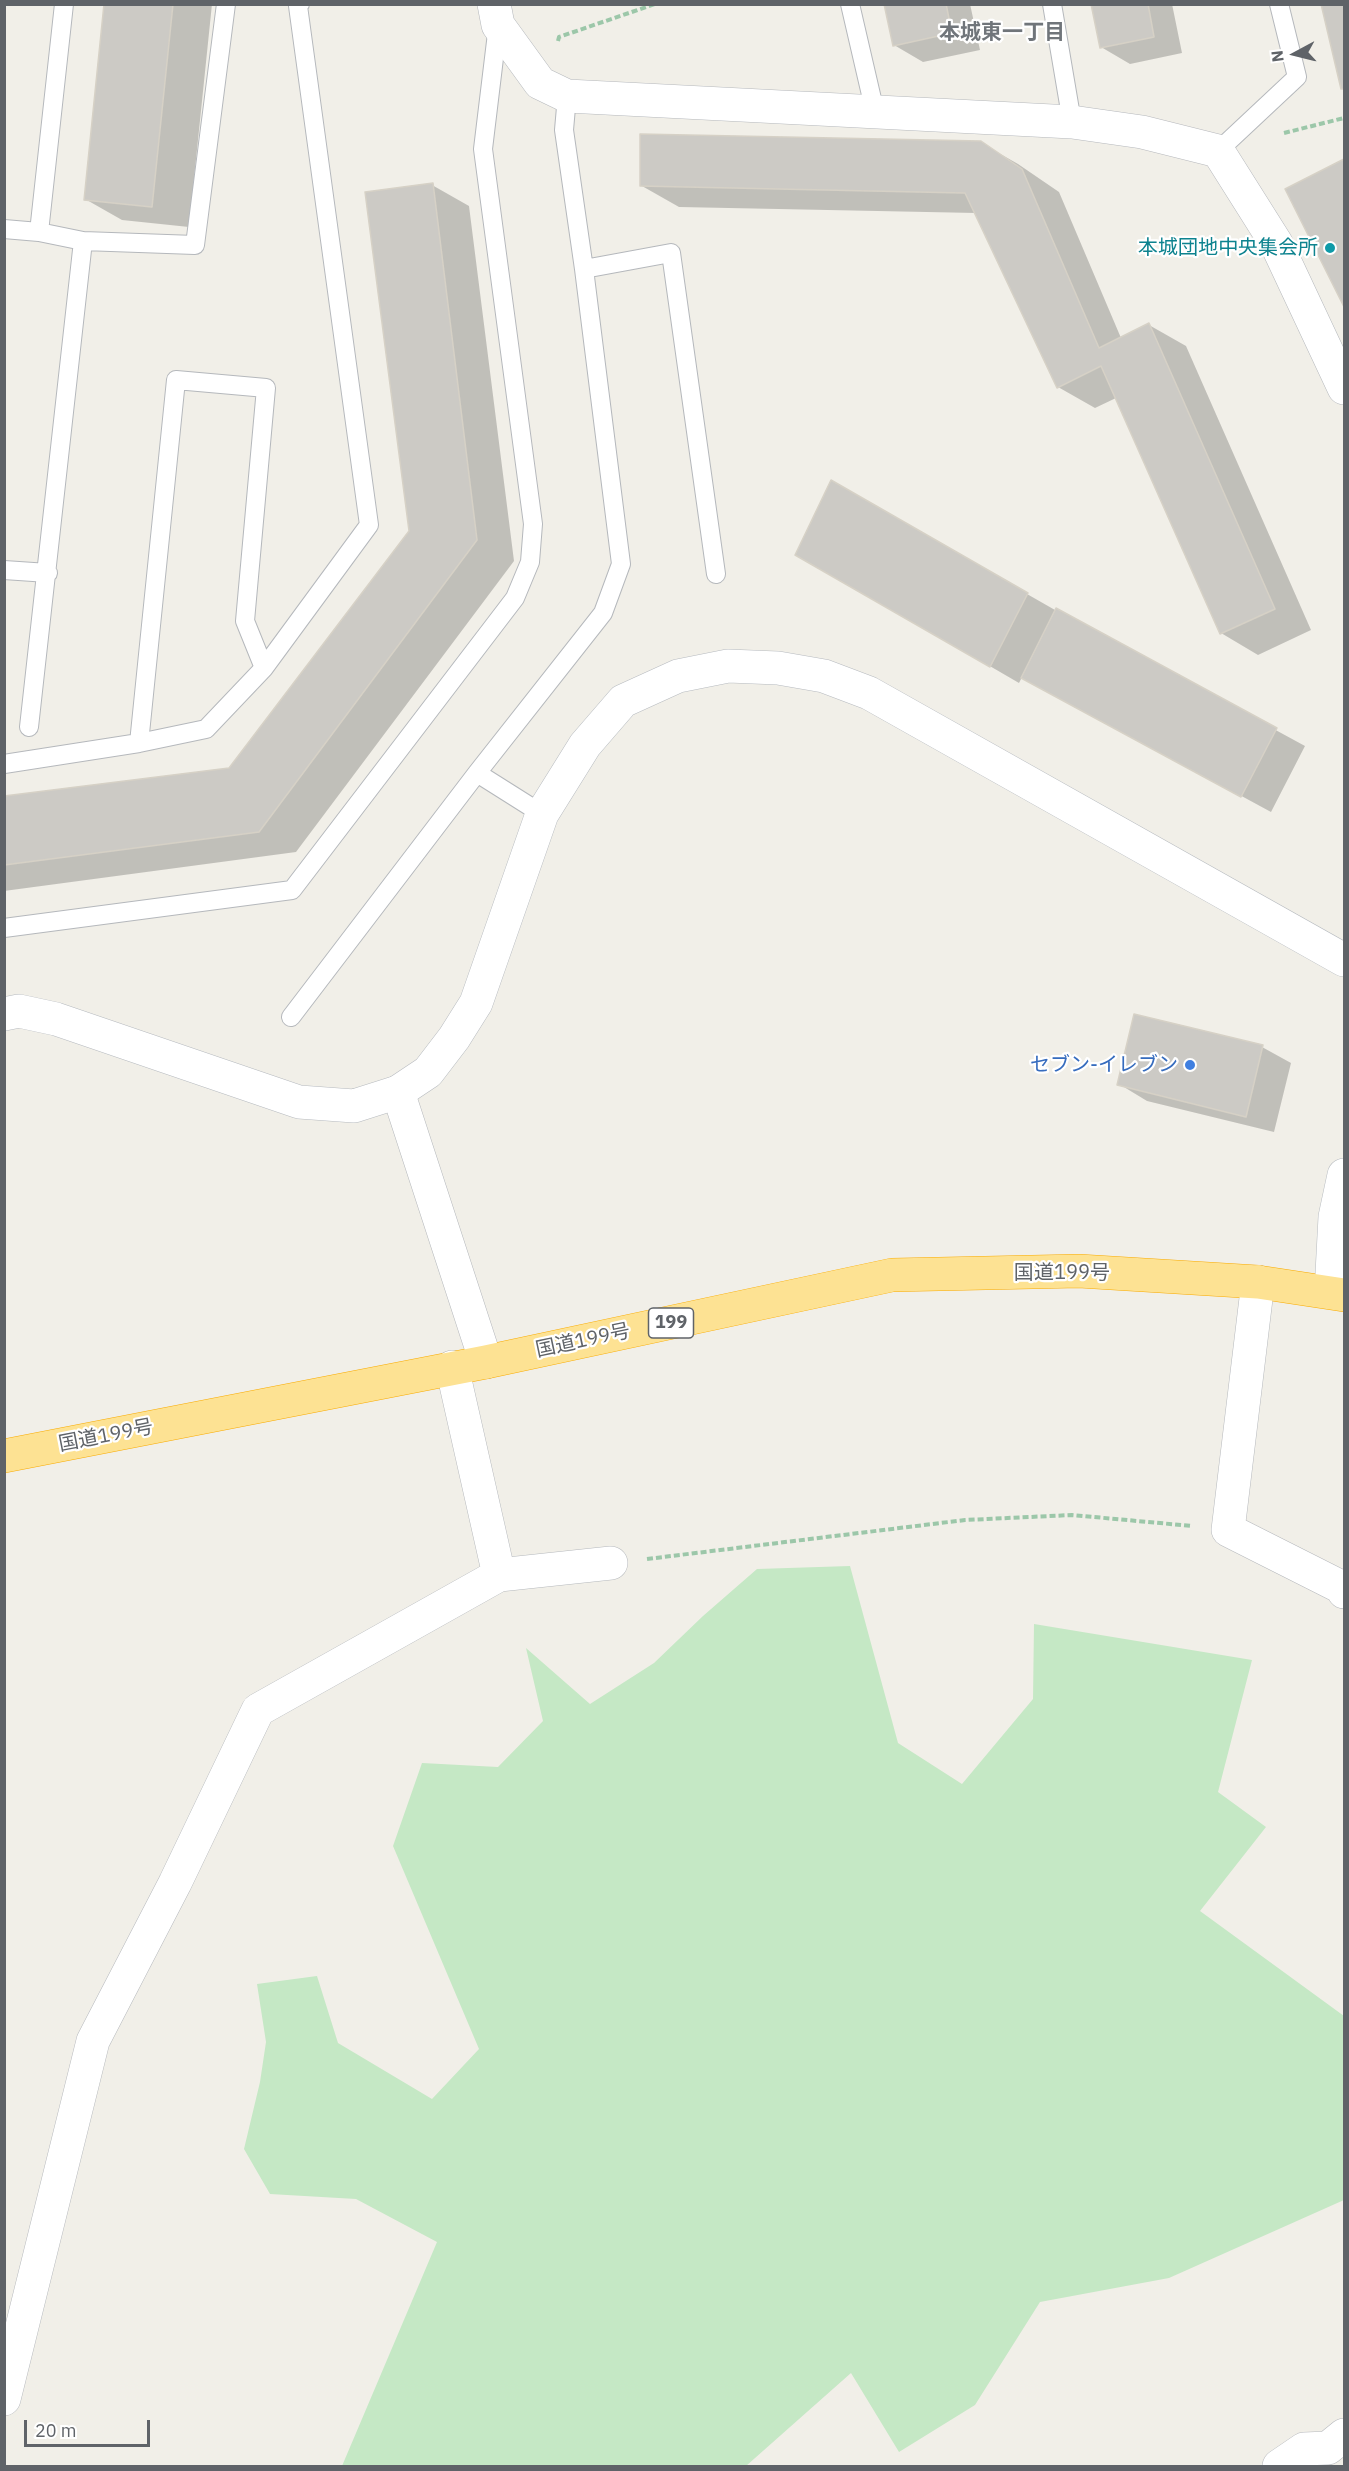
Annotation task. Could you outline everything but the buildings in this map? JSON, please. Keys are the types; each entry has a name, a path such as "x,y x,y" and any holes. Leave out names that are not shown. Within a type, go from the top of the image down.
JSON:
{"highway":[{"name":"国道199号","path":"4,1456 486,1362 892,1275 1078,1271 1258,1282 1338,1294"}],"street":[{"path":"496,15 554,89 874,112 1072,122 1142,132 1218,151 1276,243 1344,388"},
{"path":"4,1014 19,1011 56,1019 299,1102 354,1106 398,1092 428,1072 454,1038 476,1003 542,814 585,745 623,701 678,676 728,666 778,668 824,676 869,693 1344,960"},
{"path":"398,1092 486,1362"},
{"path":"1338,1294 1335,1217 1344,1175"},
{"path":"1258,1282 1228,1530 1341,1587 1344,1592"},
{"path":"452,1367 499,1575"},
{"path":"4,2399 93,2041 175,1883 258,1710 499,1575 610,1563"},
{"path":"1279,2466 1304,2449 1328,2448 1344,2435"}],"lane":[{"path":"39,232 64,4"},
{"path":"4,229 39,232 83,241 195,245 226,4"},
{"path":"4,764 139,743 206,729 264,668 369,525 298,6 300,4"},
{"path":"850,4 874,112"},
{"path":"1052,4 1072,122"},
{"path":"1218,151 1297,77 1280,4"},
{"path":"4,928 292,890 515,598 530,562 533,524 483,149 496,15"},
{"path":"291,1017 477,772 603,613 621,564 584,269 564,130 554,89"},
{"path":"29,727 48,573 83,241"},
{"path":"584,269 671,253 716,574"},
{"path":"139,743 176,380 266,388 245,621 264,668"},
{"path":"4,570 48,573"},
{"path":"477,772 542,814"}],"path":[{"path":"554,89 559,37 656,4"},
{"path":"610,1563 741,1549 964,1520 1072,1515 1228,1530"}],"green space":[{"path":"850,1566 898,1743 962,1784 1033,1699 1034,1624 1252,1660 1218,1792 1266,1827 1200,1911 1344,2016 1344,2200 1169,2278 1040,2302 975,2405 899,2452 851,2373 746,2466 342,2466 437,2242 356,2199 270,2194 244,2149 260,2082 266,2042 257,1984 317,1976 338,2043 432,2099 479,2049 393,1846 422,1763 498,1767 543,1721 526,1648 590,1704 654,1663 757,1569"}],"place":[{"name":"本城団地中央集会所","path":"1330,248"},
{"name":"セブン-イレブン","path":"1190,1065"}],"district":[{"name":"本城東一丁目","path":"1002,33"}]}
